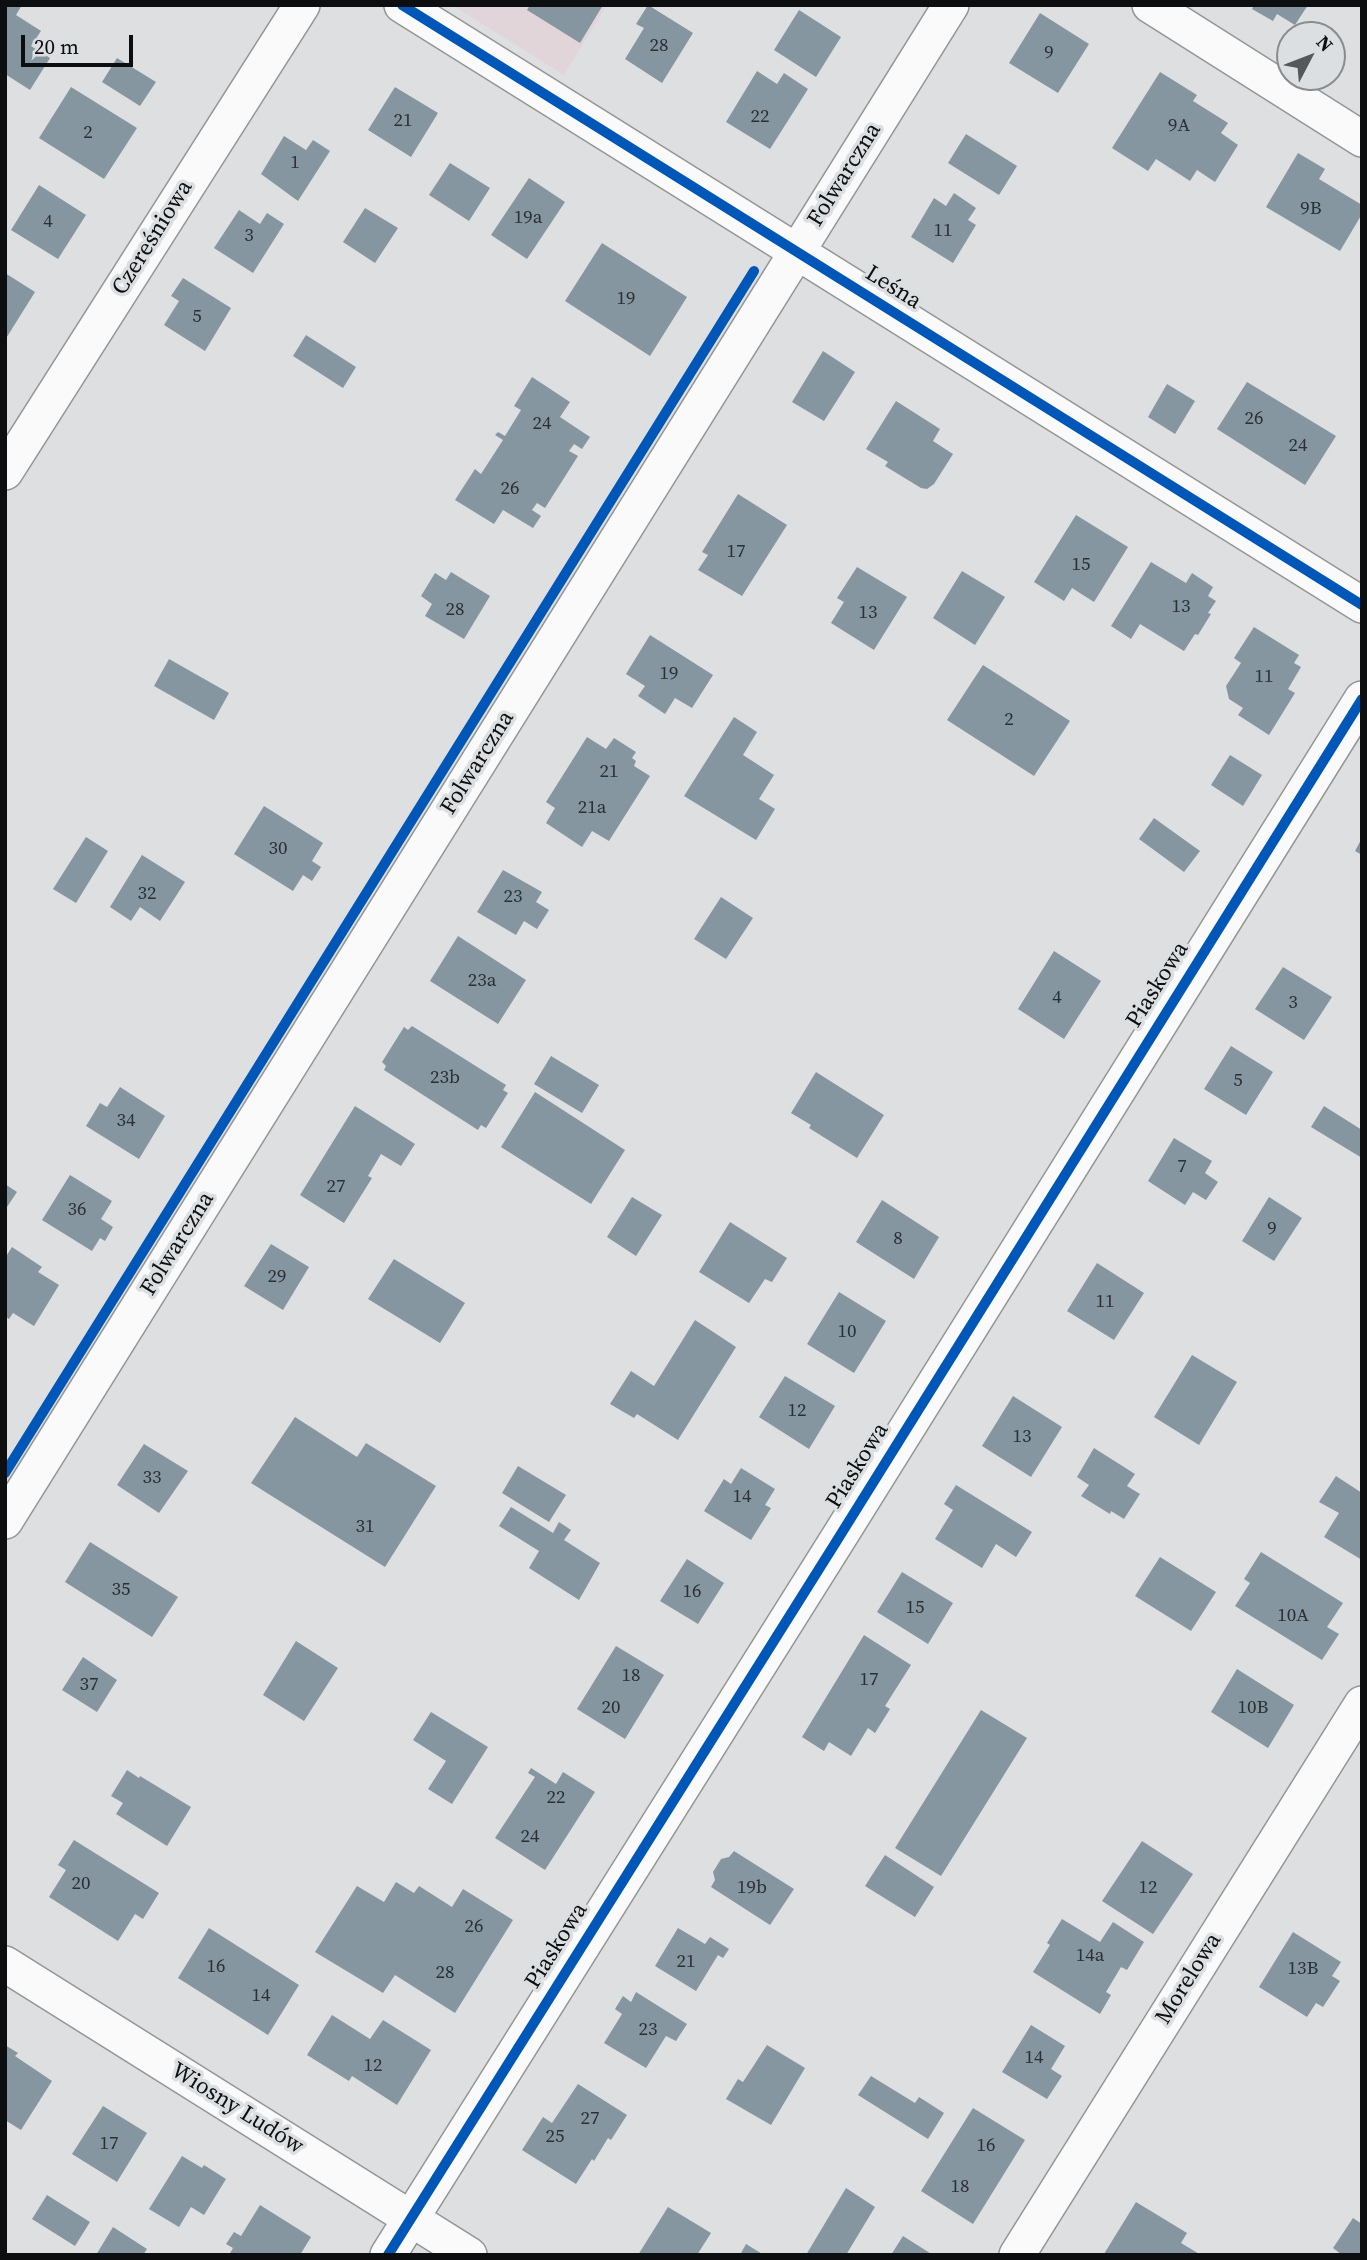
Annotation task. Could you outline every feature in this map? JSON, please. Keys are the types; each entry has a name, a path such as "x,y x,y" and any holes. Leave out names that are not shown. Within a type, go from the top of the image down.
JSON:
{"street":[{"name":"Czereśniowa","path":"5,472 302,5"},
{"name":"Leśna","path":"402,5 1362,605"},
{"name":"Folwarczna","path":"5,1521 951,5"},
{"path":"1150,5 1362,139"},
{"name":"Piaskowa","path":"388,2255 1362,699"},
{"name":"Morelowa","path":"1017,2255 1362,1704"},
{"name":"Wiosny Ludów","path":"5,1964 469,2255"}],"shaded area":[{"path":"452,5 607,5 564,75"}],"building":[{"path":"5,5 22,5 16,15 41,31 31,46 50,58 30,90 5,74"},
{"path":"530,5 603,5 580,43 527,10"},
{"path":"648,5 693,33 662,83 625,59 644,28 636,24"},
{"path":"1254,5 1308,5 1298,21 1288,21 1277,14 1273,21 1252,9"},
{"path":"799,10 841,37 816,77 774,50"},
{"path":"1040,13 1089,44 1058,93 1009,63"},
{"path":"117,58 156,82 140,106 102,82"},
{"path":"757,71 777,84 784,73 808,89 770,149 726,122"},
{"path":"1160,72 1197,95 1193,101 1228,123 1221,133 1238,145 1215,182 1197,170 1190,181 1156,159 1148,171 1112,148"},
{"path":"71,87 137,128 104,179 39,138"},
{"path":"395,87 438,113 411,157 368,130"},
{"path":"966,134 1017,166 999,195 948,163"},
{"path":"284,136 306,150 313,140 330,151 298,201 261,174"},
{"path":"1298,153 1325,169 1319,179 1362,205 1362,214 1340,251 1266,207"},
{"path":"450,163 490,188 469,221 429,195"},
{"path":"529,178 565,202 527,259 491,235"},
{"path":"39,185 86,215 58,259 11,230"},
{"path":"954,193 976,208 968,220 976,225 953,263 911,237 934,198 946,206"},
{"path":"365,208 398,228 375,263 343,242"},
{"path":"239,210 260,224 267,213 284,224 253,273 214,248"},
{"path":"602,243 687,297 650,356 565,301"},
{"path":"5,273 35,292 5,340"},
{"path":"183,278 231,308 205,351 164,325 179,301 171,296"},
{"path":"306,335 356,367 343,388 293,356"},
{"path":"823,351 855,372 824,421 792,402"},
{"path":"532,377 570,402 560,417 590,437 582,449 574,444 569,451 578,456 545,508 537,503 532,510 541,516 533,528 503,510 494,524 455,500 475,469 481,474 503,440 495,435 498,432 505,436 521,410 514,406"},
{"path":"1247,382 1336,436 1305,485 1217,429"},
{"path":"1167,384 1195,401 1175,434 1148,417"},
{"path":"896,401 940,429 933,441 953,454 934,484 927,489 885,466 888,462 866,449"},
{"path":"738,494 787,525 742,596 698,570 708,555 702,552"},
{"path":"1076,515 1128,547 1094,602 1072,588 1064,601 1034,582"},
{"path":"1151,562 1186,583 1192,573 1213,587 1208,596 1216,601 1208,613 1211,614 1184,651 1140,624 1131,639 1111,626"},
{"path":"857,567 907,597 874,650 831,623 844,602 837,598"},
{"path":"962,571 1005,597 975,645 933,618"},
{"path":"451,572 490,596 464,639 425,616 432,604 421,596 435,573 446,580"},
{"path":"1254,627 1299,655 1294,663 1301,667 1288,689 1295,693 1269,735 1238,715 1243,708 1229,699 1226,686 1241,663 1234,658"},
{"path":"650,635 713,675 692,708 675,698 665,714 638,696 645,686 626,674"},
{"path":"169,659 229,693 214,720 154,686"},
{"path":"983,665 1070,721 1034,776 947,720"},
{"path":"734,717 757,732 743,755 774,775 759,799 775,809 756,840 684,796"},
{"path":"587,737 606,749 614,738 636,752 632,758 636,761 634,766 650,776 609,841 592,831 582,847 546,823 555,808 546,802"},
{"path":"1230,755 1262,775 1243,806 1211,785"},
{"path":"264,806 323,843 312,861 321,867 312,881 303,875 293,891 234,854"},
{"path":"1154,818 1200,851 1184,872 1139,839"},
{"path":"86,837 108,851 76,903 53,889"},
{"path":"1362,838 1362,855 1355,851"},
{"path":"142,855 185,882 160,921 140,907 131,921 110,907"},
{"path":"503,870 542,892 536,902 549,910 537,929 524,921 516,935 477,912"},
{"path":"721,897 753,918 726,959 694,939"},
{"path":"458,936 526,980 498,1024 430,981"},
{"path":"1054,951 1101,981 1064,1039 1018,1009"},
{"path":"1283,967 1332,997 1304,1040 1255,1009"},
{"path":"412,1026 506,1085 503,1090 508,1093 486,1128 481,1125 478,1130 384,1070 386,1066 382,1062 404,1027 408,1030"},
{"path":"1231,1046 1273,1072 1246,1115 1204,1089"},
{"path":"551,1056 599,1085 582,1113 534,1084"},
{"path":"816,1072 884,1115 857,1158 809,1128 811,1125 791,1113"},
{"path":"120,1087 165,1116 139,1159 86,1126 100,1103 107,1107"},
{"path":"535,1092 625,1150 591,1204 501,1147"},
{"path":"355,1106 415,1144 401,1166 381,1154 368,1176 372,1178 344,1223 300,1195"},
{"path":"1324,1106 1362,1130 1362,1158 1311,1127"},
{"path":"1174,1138 1212,1161 1205,1173 1218,1182 1206,1200 1193,1192 1185,1205 1148,1181"},
{"path":"70,1175 112,1201 101,1219 113,1227 105,1241 100,1238 92,1251 42,1220"},
{"path":"5,1184 17,1192 5,1210"},
{"path":"632,1197 662,1215 636,1256 607,1237"},
{"path":"1269,1197 1302,1218 1274,1261 1242,1241"},
{"path":"882,1200 939,1237 914,1279 856,1242"},
{"path":"730,1222 787,1258 772,1282 765,1279 749,1303 699,1272"},
{"path":"271,1244 309,1267 283,1310 244,1286"},
{"path":"12,1247 42,1267 38,1272 59,1285 34,1326 13,1313 9,1319 5,1316 5,1258"},
{"path":"394,1259 465,1303 440,1343 368,1299"},
{"path":"1097,1263 1144,1293 1114,1340 1067,1311"},
{"path":"839,1292 886,1321 854,1373 807,1344"},
{"path":"695,1320 736,1347 678,1440 637,1414 634,1418 610,1404 631,1371 654,1386"},
{"path":"1192,1355 1237,1382 1199,1445 1154,1417"},
{"path":"785,1376 835,1406 809,1449 759,1417"},
{"path":"1013,1396 1062,1427 1031,1477 982,1446"},
{"path":"295,1417 357,1457 366,1443 436,1486 385,1567 251,1483"},
{"path":"144,1444 188,1471 159,1513 117,1485"},
{"path":"1094,1448 1135,1474 1127,1486 1140,1494 1124,1519 1111,1511 1110,1514 1081,1496 1089,1485 1077,1477"},
{"path":"518,1466 566,1495 549,1522 502,1493"},
{"path":"741,1468 775,1489 765,1505 771,1508 751,1540 704,1511 724,1479 731,1484"},
{"path":"1336,1476 1362,1493 1362,1560 1324,1537 1339,1513 1319,1502"},
{"path":"956,1485 1032,1532 1016,1557 996,1544 982,1568 935,1539 953,1510 944,1504"},
{"path":"511,1507 553,1533 559,1522 571,1530 564,1540 600,1563 579,1600 529,1568 539,1551 499,1526"},
{"path":"90,1542 178,1597 152,1637 65,1582"},
{"path":"1261,1552 1343,1603 1327,1627 1339,1634 1322,1660 1235,1606 1250,1583 1244,1579"},
{"path":"1160,1557 1216,1592 1191,1631 1135,1596"},
{"path":"687,1559 724,1583 698,1624 660,1601"},
{"path":"902,1572 953,1603 928,1644 877,1612"},
{"path":"864,1635 911,1665 885,1706 890,1709 875,1733 868,1728 851,1756 829,1742 824,1751 802,1737"},
{"path":"296,1641 338,1668 304,1721 263,1695"},
{"path":"616,1646 664,1675 625,1739 577,1709"},
{"path":"83,1657 117,1680 97,1712 62,1690"},
{"path":"1237,1669 1294,1705 1268,1748 1211,1712"},
{"path":"981,1710 1027,1738 941,1876 895,1848"},
{"path":"431,1712 488,1747 452,1804 428,1789 446,1761 413,1740"},
{"path":"531,1768 556,1784 563,1772 595,1792 545,1870 495,1838 535,1777 528,1773"},
{"path":"127,1770 191,1807 167,1846 116,1814 123,1803 111,1796"},
{"path":"74,1840 159,1893 143,1919 135,1914 118,1941 49,1897 66,1870 58,1865"},
{"path":"1142,1841 1193,1874 1153,1934 1102,1901"},
{"path":"734,1851 794,1889 770,1925 711,1887 715,1880 713,1872 721,1859 729,1857"},
{"path":"885,1855 934,1887 915,1917 865,1886"},
{"path":"396,1882 414,1893 419,1886 452,1907 463,1889 513,1920 455,2013 395,1975 383,1993 315,1952 357,1886 384,1902"},
{"path":"1062,1919 1100,1942 1113,1922 1144,1942 1127,1970 1121,1967 1106,1992 1111,1995 1100,2014 1033,1972"},
{"path":"209,1928 299,1985 268,2035 178,1978"},
{"path":"678,1928 705,1944 710,1937 729,1949 723,1958 718,1955 696,1991 655,1966"},
{"path":"1293,1932 1341,1962 1332,1976 1340,1981 1323,2007 1316,2003 1307,2017 1259,1987"},
{"path":"636,1992 687,2024 676,2041 666,2036 646,2068 604,2043 622,2014 615,2009 623,1996 631,2002"},
{"path":"332,2015 370,2039 383,2020 431,2050 397,2105 352,2076 349,2081 307,2055"},
{"path":"1031,2025 1065,2046 1051,2069 1062,2076 1047,2099 1002,2072"},
{"path":"5,2045 18,2053 15,2056 52,2081 21,2130 5,2120"},
{"path":"767,2045 805,2068 771,2125 726,2099 738,2079 743,2082"},
{"path":"871,2076 915,2103 919,2097 944,2113 928,2139 858,2095"},
{"path":"578,2084 627,2115 576,2184 522,2150 543,2117 552,2123"},
{"path":"103,2106 147,2133 117,2182 72,2154"},
{"path":"973,2108 1025,2140 973,2224 921,2191"},
{"path":"182,2156 202,2168 204,2165 226,2179 204,2215 191,2207 179,2227 149,2209"},
{"path":"846,2188 875,2207 846,2255 806,2255"},
{"path":"47,2195 90,2222 75,2246 32,2219"},
{"path":"1136,2202 1187,2233 1181,2243 1201,2255 1104,2254"},
{"path":"260,2205 311,2237 300,2255 229,2255 233,2248 226,2244 234,2232 241,2236"},
{"path":"668,2207 711,2233 697,2255 638,2255"},
{"path":"1353,2218 1362,2224 1362,2255 1342,2255 1333,2248"},
{"path":"113,2227 147,2249 143,2255 96,2255"},
{"path":"903,2236 933,2255 891,2255"},
{"path":"746,2244 764,2255 740,2255"}],"cycle path":[{"path":"402,5 1362,605"},
{"path":"5,1473 754,271"},
{"path":"388,2255 1362,699"}]}
